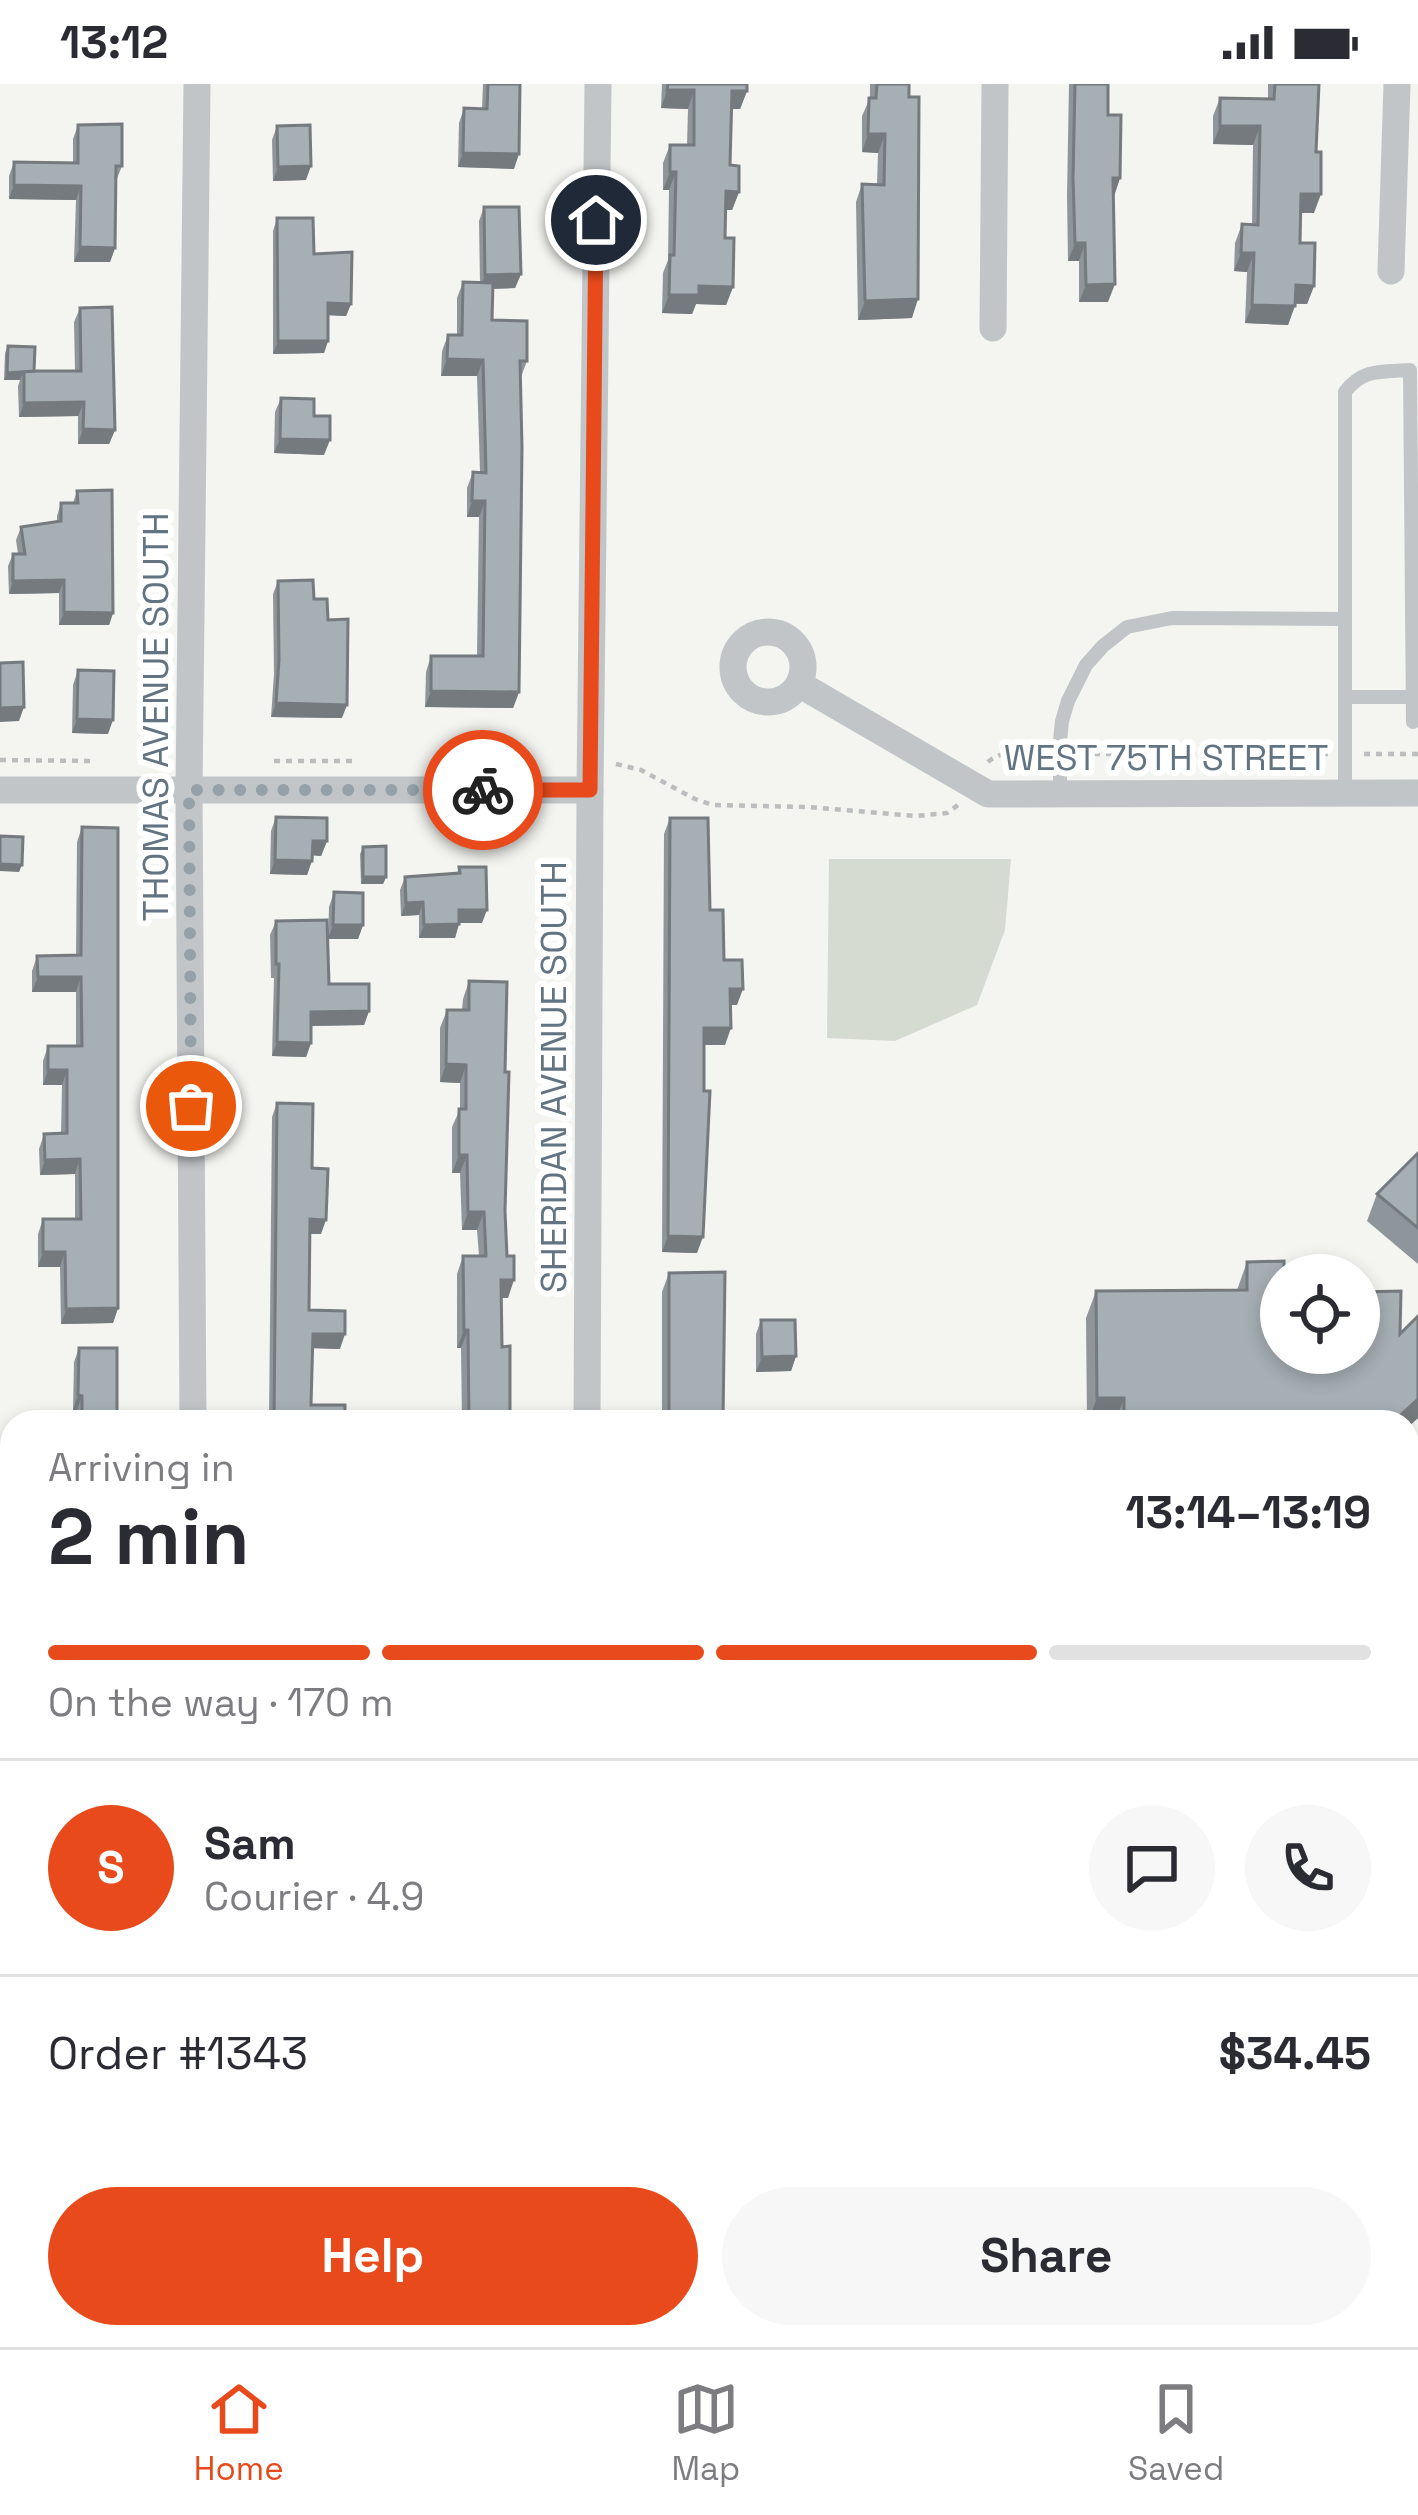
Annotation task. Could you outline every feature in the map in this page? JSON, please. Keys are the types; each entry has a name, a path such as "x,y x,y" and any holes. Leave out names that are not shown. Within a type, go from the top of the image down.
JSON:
{"street":[{"name":"THOMAS AVENUE SOUTH","path":"193,1410 189,790 196,84"},
{"name":"SHERIDAN AVENUE SOUTH","path":"587,1410 598,84"},
{"path":"993,328 995,84"},
{"path":"1391,272 1396,84"},
{"name":"WEST 75TH STREET","path":"799,684 988,794 1418,793"},
{"path":"0,790 189,790 590,777"}],"lane":[{"path":"1345,793 1345,392 1356,378 1373,372 1410,370 1413,722"},
{"path":"1060,795 1062,722 1086,665 1127,627 1172,618 1345,619"},
{"path":"1345,697 1413,697"}],"path":[{"path":"590,777 621,764 712,805 932,816 959,805 982,769 994,757 1008,753 1418,754"},
{"path":"0,760 95,760"},
{"path":"260,763 377,761"}],"shaded area":[{"path":"829,859 1011,859 1005,930 977,1005 895,1041 827,1038"}],"building":[{"path":"488,84 520,84 519,154 463,153 464,108 487,109"},
{"path":"668,84 747,84 747,91 732,91 730,165 739,166 739,192 726,191 725,238 734,238 733,287 699,286 699,295 669,295 676,172 670,172 670,145 694,145 694,90 667,90"},
{"path":"877,84 909,84 909,97 919,97 918,299 865,301 862,184 884,185 885,134 868,134 869,98 876,98"},
{"path":"1075,84 1108,84 1108,115 1121,115 1120,178 1113,178 1115,284 1086,285 1085,243 1075,243"},
{"path":"1275,84 1319,84 1316,152 1321,152 1321,194 1301,194 1300,243 1315,243 1314,286 1296,285 1295,306 1252,305 1254,253 1241,253 1242,224 1258,225 1260,126 1220,126 1220,98 1274,99"},
{"path":"122,124 122,166 116,166 115,248 80,247 81,186 14,185 14,162 78,163 78,125"},
{"path":"310,125 311,166 278,167 277,126"},
{"path":"484,207 519,207 521,274 485,275"},
{"path":"277,218 313,218 314,254 352,252 351,304 328,303 328,341 278,341"},
{"path":"463,282 493,283 492,320 527,321 527,361 520,361 519,692 431,691 431,656 483,656 485,501 472,501 473,472 486,473 483,360 447,359 448,335 462,335"},
{"path":"112,307 115,430 83,429 84,402 24,403 24,371 81,371 80,308"},
{"path":"8,346 35,347 34,371 7,373"},
{"path":"281,398 314,399 314,416 330,416 330,440 280,439"},
{"path":"112,490 113,613 64,612 64,580 13,581 13,554 25,554 21,527 61,521 61,503 78,503 77,491"},
{"path":"313,580 314,599 327,599 328,620 348,619 347,705 276,703 278,581"},
{"path":"23,662 24,707 0,708 0,663"},
{"path":"78,670 114,671 113,720 77,719"},
{"path":"276,817 327,818 327,841 313,841 312,861 275,860"},
{"path":"670,818 708,818 710,910 723,910 724,960 742,960 743,989 730,989 731,1028 704,1028 704,1091 710,1091 703,1237 668,1236"},
{"path":"82,827 118,828 118,1308 66,1309 65,1252 43,1252 43,1219 81,1219 80,1159 45,1160 44,1134 67,1133 67,1070 48,1070 48,1046 82,1046 81,977 38,977 37,956 81,955"},
{"path":"0,836 23,837 22,865 0,864"},
{"path":"386,846 386,877 363,877 363,847"},
{"path":"459,867 486,867 487,910 459,910 459,924 424,925 423,902 406,903 405,877 460,873"},
{"path":"334,892 363,893 363,925 333,925"},
{"path":"327,920 329,984 369,984 369,1011 311,1012 311,1043 277,1042 276,921"},
{"path":"469,981 507,982 505,1211 507,1256 514,1256 514,1280 501,1280 502,1347 510,1346 510,1410 469,1410 463,1256 486,1256 484,1212 468,1212 467,1155 459,1155 466,1065 446,1064 447,1010 469,1010"},
{"path":"277,1103 313,1104 312,1168 328,1169 326,1220 310,1219 309,1310 345,1311 345,1334 313,1334 311,1405 345,1405 345,1410 274,1410"},
{"path":"1418,1153 1418,1228 1377,1194"},
{"path":"1247,1262 1260,1262 1260,1374 1380,1374 1380,1292 1401,1291 1400,1334 1418,1316 1418,1399 1406,1410 1124,1410 1124,1398 1097,1398 1096,1291 1247,1290"},
{"path":"725,1272 723,1410 669,1410 669,1273"},
{"path":"761,1320 795,1320 796,1356 762,1357"},
{"path":"79,1348 117,1348 117,1410 82,1410 82,1396 78,1395"}],"way so far":[{"path":"191,1106 189,790 483,790"}],"route":[{"path":"483,790 590,790 596,220"}]}
